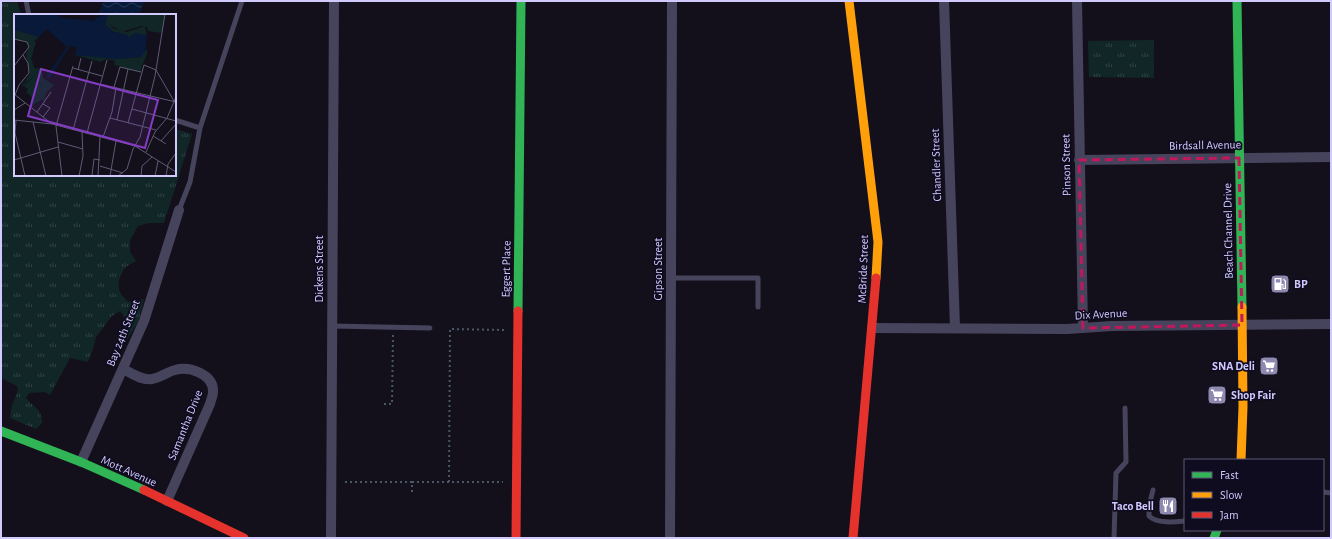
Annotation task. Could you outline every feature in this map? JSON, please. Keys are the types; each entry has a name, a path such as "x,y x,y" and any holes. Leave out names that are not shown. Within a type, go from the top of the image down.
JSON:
{"street":[{"name":"Dickens Street","path":"331,538 334,1"},
{"name":"Eggert Place","path":"516,538 521,1"},
{"name":"Gipson Street","path":"670,538 672,1"},
{"name":"McBride Street","path":"849,1 878,242 878,257 854,538"},
{"name":"Chandler Street","path":"944,1 955,328"},
{"name":"Pinson Street","path":"1077,1 1083,328"},
{"name":"Beach Channel Drive","path":"1237,1 1243,434 1241,459"},
{"name":"Birdsall Avenue","path":"1079,160 1331,157"},
{"name":"Bay 24th Street","path":"81,462 144,321 179,210"},
{"name":"Dix Avenue","path":"872,328 1083,328 1112,326 1331,324"},
{"name":"Samantha Drive","path":"123,369 145,379 152,379 181,368 199,372 209,378 213,386 210,404 167,501"},
{"name":"Mott Avenue","path":"1,430 81,462 167,501 243,538"}],"lane":[{"path":"26,1 29,14"},
{"path":"179,210 190,182 200,128 242,1"},
{"path":"176,120 200,128"},
{"path":"671,278 758,278 758,307"},
{"path":"332,326 430,328"},
{"path":"1114,538 1116,473 1126,462 1125,408"},
{"path":"1153,490 1149,506 1149,516 1151,519 1156,521 1184,521"}],"path":[{"path":"384,404 392,404 393,328"},
{"path":"449,482 450,329 508,330"},
{"path":"345,482 507,482"},
{"path":"412,482 412,492"}],"highlighted area":[{"path":"1239,158 1242,325 1083,328 1079,160"}],"green space":[{"path":"1,1 17,1 21,14 14,14 14,176 176,176 176,129 192,134 164,223 149,223 138,226 130,240 130,252 136,261 125,268 120,278 119,287 122,295 129,302 144,299 138,322 126,341 124,316 120,311 112,316 96,337 88,362 70,358 50,395 45,392 29,393 26,398 39,411 42,418 42,423 36,429 10,418 12,405 18,391 17,386 1,378"},
{"path":"1154,40 1154,78 1089,77 1088,41"}],"water":[{"path":"104,1 144,1 139,14 98,14"}],"traffic: fast":[{"path":"518,311 521,1"},
{"path":"1237,1 1242,307"},
{"path":"1,431 81,462 144,490"},
{"path":"1214,538 1217,531"}],"traffic: slow":[{"path":"849,1 878,242 876,278"},
{"path":"1241,459 1243,407 1242,307"}],"traffic: jam":[{"path":"853,538 876,278"},
{"path":"516,538 518,311"},
{"path":"144,490 244,538"}],"place":[{"name":"BP","path":"1280,284"},
{"name":"SNA Deli","path":"1269,366"},
{"name":"Shop Fair","path":"1217,395"},
{"name":"Taco Bell","path":"1168,506"}]}
